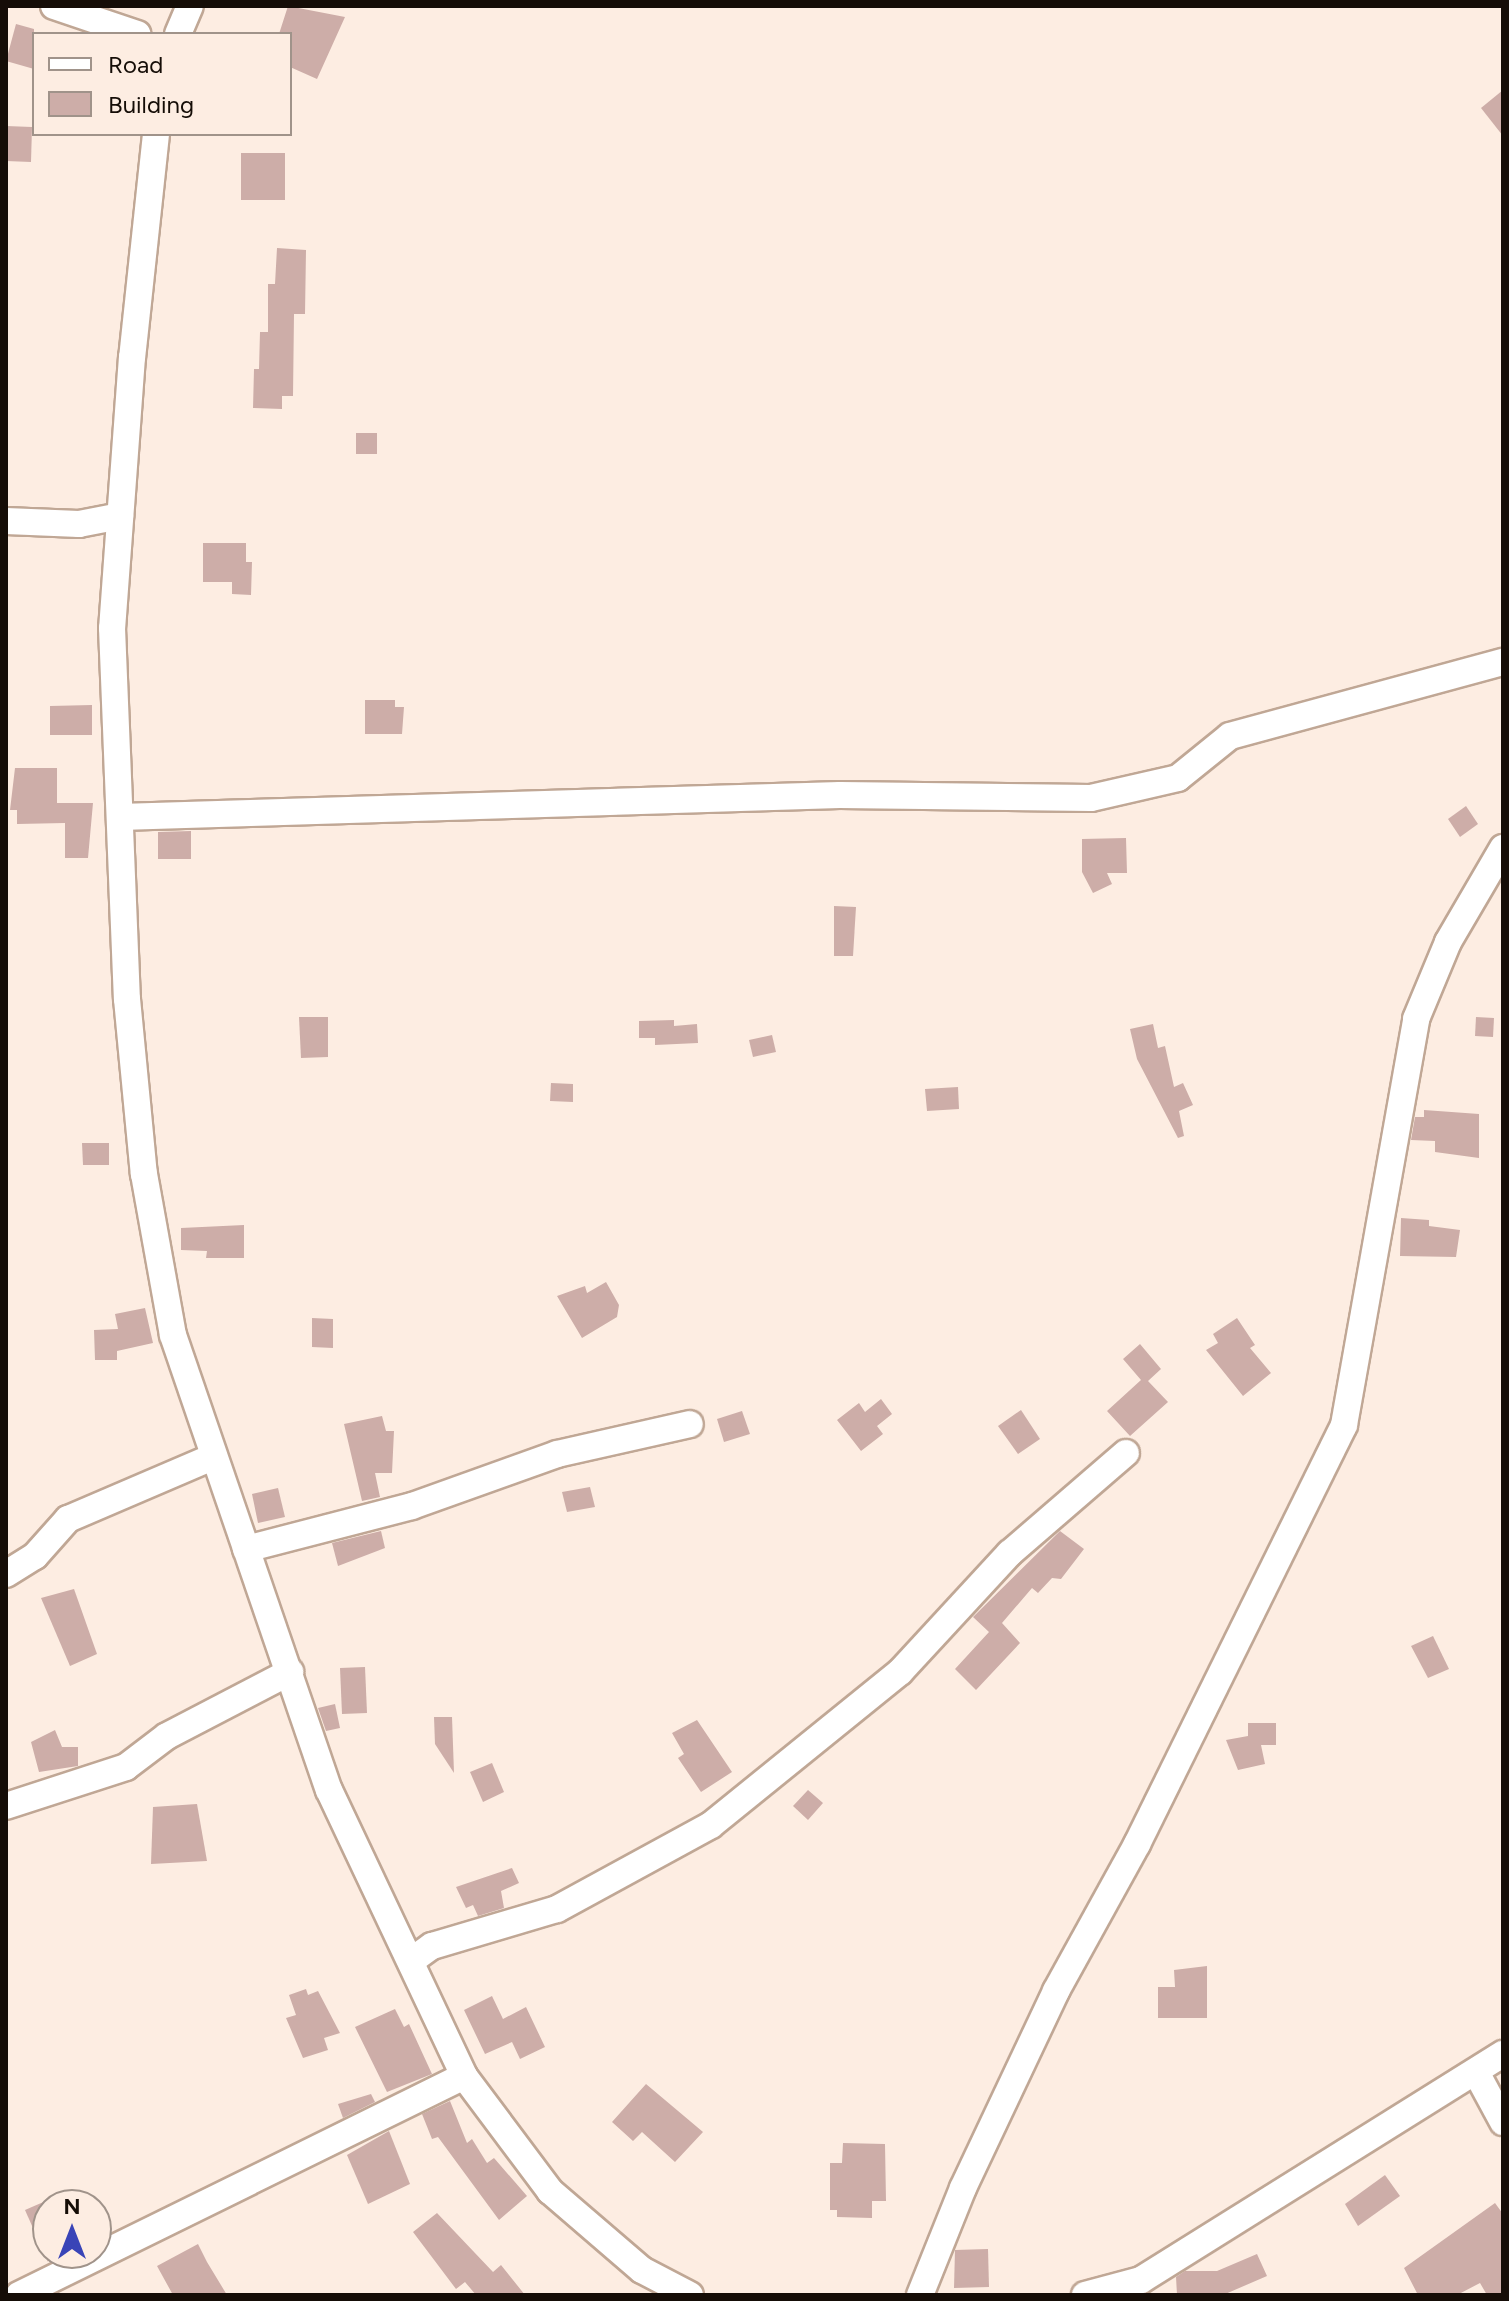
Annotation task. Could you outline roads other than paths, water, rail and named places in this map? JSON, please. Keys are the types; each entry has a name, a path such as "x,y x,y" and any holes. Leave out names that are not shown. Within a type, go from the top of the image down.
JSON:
{"street":[{"path":"54,6 131,32"},
{"path":"179,32 190,6"},
{"path":"156,136 112,628 127,999 144,1174 173,1335 329,1790 464,2076 550,2191 642,2270 690,2295"},
{"path":"6,521 79,524 120,516"},
{"path":"120,817 840,795 1091,798 1178,778 1230,736 1503,662"},
{"path":"920,2295 963,2188 1056,1991 1137,1844 1344,1425 1416,1019 1448,942 1503,848"},
{"path":"246,1549 412,1506 557,1454 690,1424"},
{"path":"411,1961 432,1946 557,1909 711,1825 900,1672 965,1597 1126,1453"},
{"path":"6,1574 35,1556 68,1519 213,1457"},
{"path":"6,1806 126,1767 167,1736 290,1672"},
{"path":"1085,2295 1142,2287 1503,2054"},
{"path":"1476,2072 1503,2122"},
{"path":"19,2295 464,2076"}]}
